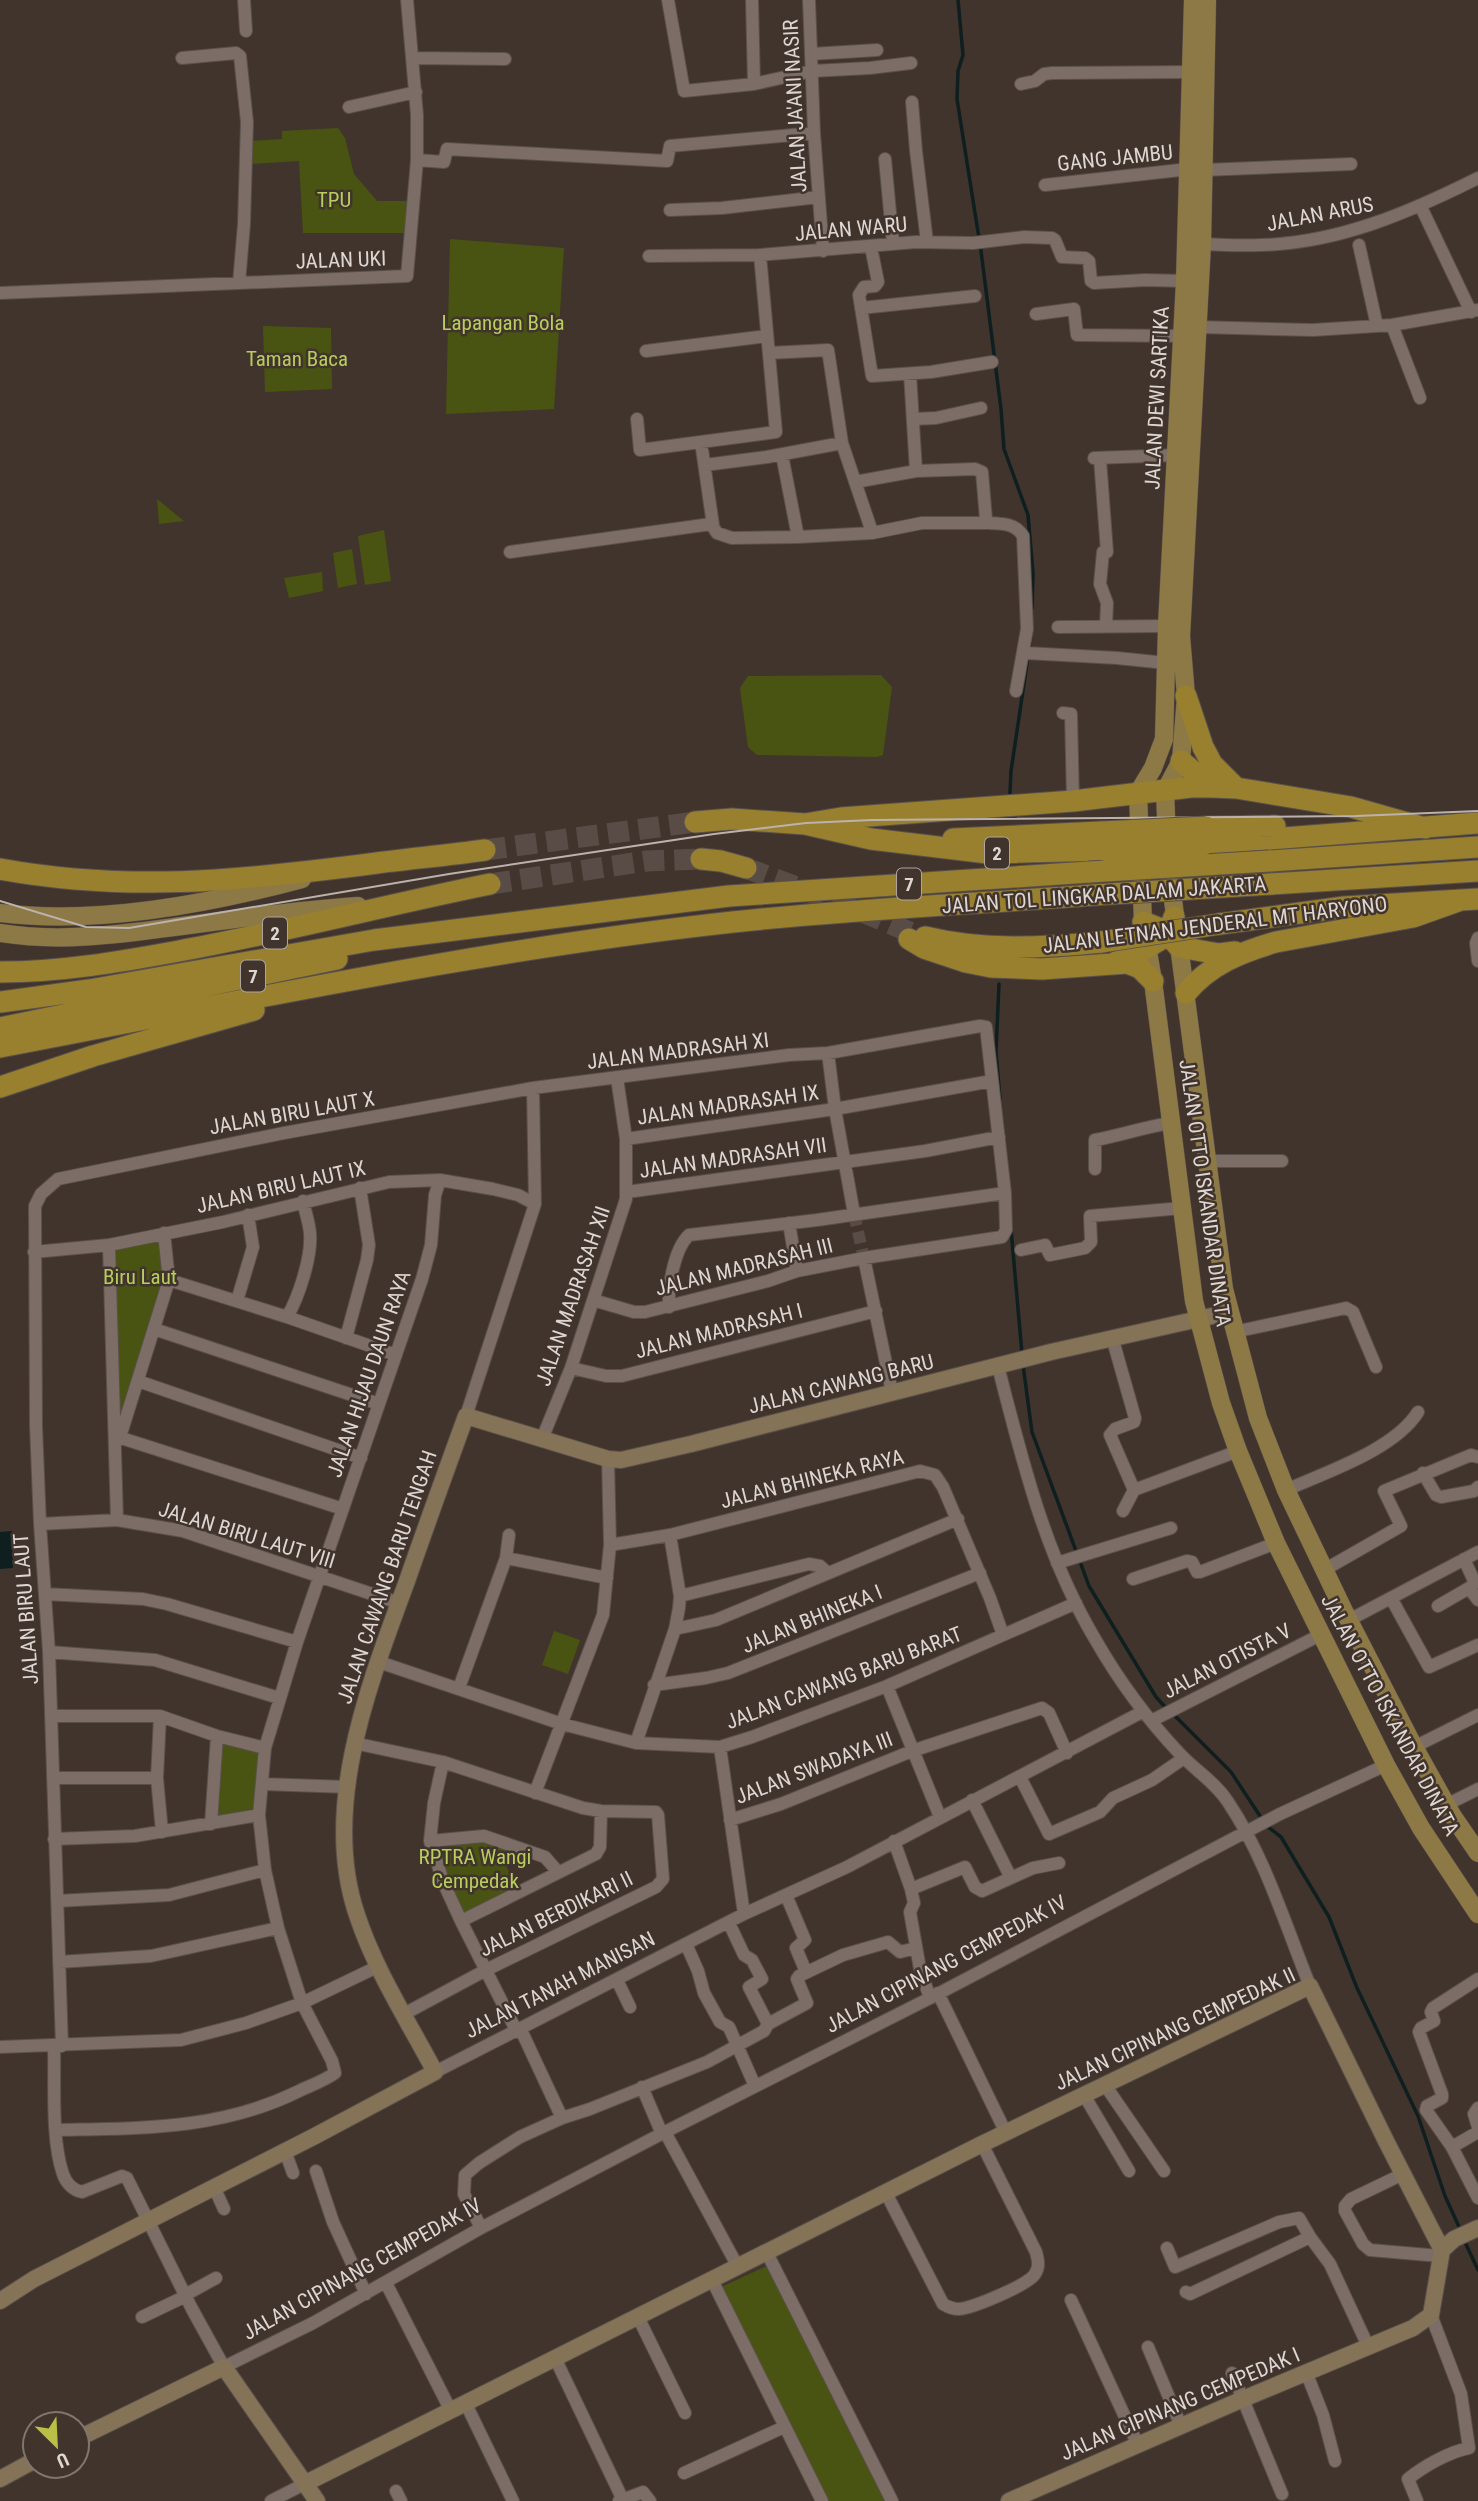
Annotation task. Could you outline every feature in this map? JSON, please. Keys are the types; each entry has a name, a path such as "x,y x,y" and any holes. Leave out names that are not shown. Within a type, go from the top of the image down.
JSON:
{"highway":[{"path":"1186,696 1203,747 1212,764 1236,788"},
{"path":"1181,761 1212,787"},
{"path":"805,824 841,818 1073,801 1212,787 1236,788 1351,807 1425,828"},
{"name":"2","path":"695,822 733,819 805,824 891,841 988,853 1102,841 1392,831 1478,823"},
{"name":"JALAN TOL LINGKAR DALAM JAKARTA","path":"505,925 729,896 1478,847"},
{"path":"0,869 41,877 134,884 211,881 485,850"},
{"path":"701,859 722,861 746,868"},
{"name":"JALAN TOL LINGKAR DALAM JAKARTA","path":"439,964 568,943 734,922 1093,895 1478,871"},
{"name":"2","path":"0,972 61,970 111,964 282,932 490,884"},
{"path":"1186,993 1213,967 1254,949 1276,942 1413,917 1468,900"},
{"name":"JALAN LETNAN JENDERAL MT HARYONO","path":"1114,963 1042,969 991,967 966,962 924,947 911,936 992,946 1048,947 1101,942 1344,907 1468,900"},
{"path":"1143,922 1174,932 1219,954 1254,949"},
{"path":"0,1002 76,992 374,940 505,925"},
{"name":"7","path":"0,1028 505,925"},
{"path":"1114,963 1174,932"},
{"path":"1114,963 1127,963 1140,968 1153,981"},
{"path":"0,1087 82,1059 201,1025 439,964"},
{"name":"7","path":"0,1047 439,964"}],"main road":[{"name":"JALAN DEWI SARTIKA","path":"1138,793 1153,768 1164,739 1167,626 1177,455 1202,244 1191,72 1193,0"},
{"name":"JALAN DEWI SARTIKA","path":"1166,791 1181,761 1186,696 1181,636 1190,332 1185,281 1196,169 1207,0"},
{"name":"JALAN OTTO ISKANDAR DINATA","path":"1166,791 1174,932 1186,993 1224,1289 1258,1418 1286,1490 1349,1620 1446,1805 1478,1853"},
{"name":"JALAN OTTO ISKANDAR DINATA","path":"1138,793 1143,922 1198,1317 1221,1403 1276,1543 1320,1635 1421,1828 1478,1914"},
{"path":"0,913 65,918 172,906 367,864"},
{"path":"0,933 68,938 116,935 303,910 400,903"}],"street":[{"path":"244,0 246,31"},
{"name":"JALAN UKI","path":"0,293 407,276 417,160 416,92 407,0"},
{"path":"668,0 684,90 754,84 812,71 911,63"},
{"path":"752,0 754,84"},
{"name":"JALAN JA'ANI NASIR","path":"809,0 814,133 823,251"},
{"path":"811,54 877,50"},
{"path":"182,58 236,53 240,56 247,121 239,283"},
{"path":"412,58 505,60"},
{"path":"1021,84 1052,73 1191,72"},
{"path":"349,107 416,92"},
{"path":"912,102 928,242"},
{"path":"417,160 444,162 447,149 667,161 670,146 814,133"},
{"path":"885,159 893,244"},
{"name":"GANG JAMBU","path":"1045,185 1196,169 1351,164"},
{"name":"JALAN ARUS","path":"1202,244 1263,245 1356,230 1421,207 1478,178"},
{"path":"670,210 722,208 819,197"},
{"path":"1036,314 1074,309 1077,335 1392,326 1474,311 1421,207"},
{"name":"JALAN WARU","path":"649,256 760,255 928,242 979,243 1024,237 1055,240 1062,257 1085,258 1089,261 1091,281 1094,283 1185,281"},
{"path":"1359,245 1377,326"},
{"path":"871,247 878,282 875,286 860,290 872,376 910,374 992,362"},
{"path":"637,419 640,450 776,432 760,255"},
{"path":"861,308 975,296"},
{"path":"1392,326 1420,398"},
{"path":"646,351 766,336"},
{"path":"769,353 828,350 842,443 872,533"},
{"path":"910,374 916,471"},
{"path":"913,419 936,418 981,408"},
{"path":"701,442 713,526 717,533 732,538 872,533 922,523 1009,524 1019,530 1023,536 1027,629 1016,691"},
{"path":"705,465 782,455 842,443"},
{"path":"782,455 799,537"},
{"path":"1106,626 1107,603 1100,584 1103,552 1107,552 1097,459 1177,455"},
{"path":"855,482 916,471 980,470 984,478 986,519 989,523"},
{"path":"510,552 711,524 713,526"},
{"path":"1058,627 1167,626"},
{"path":"1028,653 1166,663"},
{"path":"1063,713 1071,714 1073,801"},
{"path":"1478,938 1478,961"},
{"name":"JALAN MADRASAH XI","path":"533,1088 789,1055 828,1053 980,1026 986,1027 992,1081"},
{"path":"828,1053 853,1214"},
{"name":"JALAN MADRASAH XII","path":"542,1439 571,1368 627,1192 626,1139 617,1078"},
{"path":"669,1307 668,1286 682,1242 687,1236 1005,1193 992,1081"},
{"name":"JALAN MADRASAH IX","path":"626,1139 835,1109 992,1081"},
{"name":"JALAN BIRU LAUT X","path":"58,1179 284,1133 533,1088"},
{"name":"JALAN CAWANG BARU TENGAH","path":"435,2072 379,1966 357,1915 347,1875 345,1822 348,1787 354,1743 379,1662 466,1416 535,1204 533,1088"},
{"path":"1095,1169 1096,1140 1171,1123"},
{"name":"JALAN MADRASAH VII","path":"627,1192 999,1137"},
{"path":"1208,1161 1282,1161"},
{"name":"JALAN BIRU LAUT","path":"58,1179 44,1191 35,1206 34,1252 36,1426 49,1652 59,1962 57,2150 63,2176 78,2192 125,2177 130,2181 148,2220"},
{"name":"JALAN BIRU LAUT IX","path":"34,1252 109,1245 389,1182 440,1180 518,1195 535,1204"},
{"name":"JALAN HIJAU DAUN RAYA","path":"57,2130 183,2125 215,2121 270,2106 333,2075 335,2071 302,2003 278,1928 265,1870 259,1815 265,1748 297,1642 431,1245 435,1195 440,1180"},
{"path":"346,1338 369,1245 360,1188"},
{"name":"JALAN MADRASAH III","path":"593,1300 634,1312 669,1307 797,1271 999,1238 1005,1234 1005,1193"},
{"path":"287,1317 296,1303 310,1246 310,1232 303,1201"},
{"path":"1021,1250 1045,1245 1051,1255 1085,1248 1091,1242 1090,1216 1182,1208"},
{"path":"237,1301 253,1247 247,1215"},
{"path":"789,1223 797,1271"},
{"path":"118,1437 169,1280 164,1233"},
{"path":"109,1245 118,1437 117,1520"},
{"path":"864,1258 892,1392"},
{"path":"169,1280 396,1355"},
{"path":"1234,1332 1346,1308 1353,1312 1376,1367"},
{"name":"JALAN MADRASAH I","path":"571,1368 606,1376 622,1376 876,1311"},
{"name":"JALAN CAWANG BARU","path":"466,1416 608,1460 621,1460 1112,1337 1230,1312"},
{"path":"154,1329 379,1404"},
{"path":"1112,1337 1135,1418 1132,1423 1115,1429 1110,1435 1134,1490"},
{"path":"998,1366 1026,1479 1057,1563 1076,1603 1095,1639 1147,1716 1184,1758 1227,1800 1266,1875 1310,1986"},
{"path":"138,1381 361,1458"},
{"path":"1286,1490 1359,1458 1402,1430 1418,1412"},
{"path":"118,1437 343,1509"},
{"path":"1123,1511 1134,1490 1238,1451"},
{"path":"1324,1570 1401,1526 1384,1491 1471,1455 1478,1457"},
{"path":"535,1793 603,1615 610,1545 608,1460"},
{"name":"JALAN BHINEKA RAYA","path":"610,1545 670,1535 920,1471 935,1475 943,1487 1003,1635"},
{"path":"1423,1473 1441,1497 1474,1491 1478,1487"},
{"path":"676,1629 716,1620 958,1519"},
{"name":"JALAN BIRU LAUT VIII","path":"40,1524 117,1520 183,1531 398,1603"},
{"path":"1057,1563 1171,1528"},
{"path":"459,1688 506,1558 509,1535"},
{"path":"636,1743 654,1685 676,1629 680,1596 670,1535"},
{"path":"1133,1579 1187,1561 1192,1562 1197,1572 1200,1572 1276,1543"},
{"path":"1349,1620 1478,1552"},
{"path":"506,1558 607,1578"},
{"path":"1438,1606 1475,1583 1464,1559"},
{"path":"680,1596 809,1564 820,1566 828,1573"},
{"name":"JALAN BHINEKA I","path":"654,1685 728,1673 979,1573"},
{"path":"1469,1588 1478,1600"},
{"path":"45,1594 142,1599 297,1642"},
{"path":"1391,1598 1429,1667 1478,1646"},
{"name":"JALAN CAWANG BARU BARAT","path":"379,1662 562,1724 636,1743 720,1747 887,1686 1076,1603"},
{"name":"JALAN OTISTA V","path":"1147,1716 1172,1711 1320,1635"},
{"path":"49,1652 155,1660 279,1698"},
{"path":"887,1686 940,1816"},
{"name":"JALAN SWADAYA III","path":"730,1820 781,1804 912,1751 1042,1708 1049,1713 1067,1753"},
{"path":"1414,1747 1478,1714"},
{"path":"51,1716 160,1716 217,1736 265,1748"},
{"path":"160,1716 157,1778 162,1832"},
{"name":"JALAN TANAH MANISAN","path":"0,2301 34,2279 744,1914 847,1867 940,1816 1147,1716"},
{"path":"211,1824 217,1736"},
{"path":"354,1743 443,1762 575,1806 601,1811 600,1850 461,1921"},
{"path":"720,1747 744,1914"},
{"path":"1020,1777 1049,1834 1100,1812 1113,1798 1152,1780 1184,1758"},
{"path":"443,1762 434,1802 430,1841 444,1884 562,2118"},
{"name":"JALAN CIPINANG CEMPEDAK IV","path":"91,2432 366,2294 481,2228 1138,1887 1280,1814 1386,1765"},
{"path":"53,1778 157,1778"},
{"path":"262,1784 348,1787"},
{"path":"1446,1805 1478,1789"},
{"path":"972,1800 1011,1878"},
{"name":"JALAN BERDIKARI II","path":"404,2014 661,1883 663,1875 657,1812 601,1811"},
{"path":"54,1839 135,1836 259,1815"},
{"path":"430,1841 484,1836 545,1857 558,1872"},
{"path":"894,1841 914,1903 910,1912 920,1969 1006,2133"},
{"path":"911,1889 963,1867 967,1868 979,1891 1034,1868 1059,1863"},
{"path":"57,1901 169,1895 265,1870"},
{"path":"786,1895 805,1940 796,1948 806,1972"},
{"path":"729,1923 744,1955 752,1959 762,1979 749,1988 768,2024"},
{"path":"59,1962 151,1956 278,1928"},
{"path":"481,2228 464,2194 463,2178 479,2163 510,2142 548,2122 590,2109 707,2062 764,2031 768,2024 807,2003 797,1979 806,1972 853,1952 888,1942 900,1952 916,1948"},
{"path":"686,1944 704,1993 721,2023 729,2026 755,2087"},
{"path":"0,2048 181,2040 246,2023 302,2003 379,1966"},
{"path":"1478,1979 1433,2008 1431,2012 1434,2021 1419,2032 1442,2094 1442,2098 1427,2106 1426,2110 1452,2147 1478,2198"},
{"path":"617,1980 630,2007"},
{"name":"JALAN CIPINANG CEMPEDAK II","path":"271,2501 982,2144 1310,1986 1441,2253"},
{"path":"1105,2085 1164,2171"},
{"path":"642,2087 664,2133 738,2267"},
{"path":"1084,2095 1129,2171"},
{"path":"1478,2108 1474,2114 1478,2127"},
{"path":"1452,2147 1478,2132"},
{"path":"886,2193 943,2304 958,2309 976,2305 1023,2283 1034,2277 1039,2263 1036,2252 982,2144"},
{"path":"285,2151 293,2174"},
{"path":"316,2171 333,2222 366,2294"},
{"path":"1403,2174 1351,2199 1345,2206 1345,2211 1363,2244 1370,2250 1441,2253"},
{"path":"214,2187 224,2209"},
{"path":"1167,2248 1175,2267 1279,2222 1299,2218 1330,2264 1368,2346"},
{"path":"148,2220 224,2367 317,2501"},
{"path":"1469,2448 1461,2394 1431,2315 1441,2253 1458,2236 1478,2228"},
{"path":"1186,2292 1190,2294 1209,2286 1310,2237"},
{"path":"767,2253 892,2501"},
{"path":"142,2317 216,2278"},
{"path":"712,2280 822,2501"},
{"path":"386,2283 513,2501"},
{"path":"1071,2300 1138,2445"},
{"name":"JALAN CIPINANG CEMPEDAK I","path":"1009,2501 1413,2328 1431,2315"},
{"path":"638,2317 685,2413"},
{"path":"1148,2347 1181,2426"},
{"path":"555,2358 621,2500 643,2492 650,2501"},
{"path":"1306,2372 1323,2415 1335,2461"},
{"path":"1232,2373 1282,2494"},
{"path":"684,2473 784,2427"},
{"path":"1417,2501 1408,2479 1460,2450 1474,2450 1478,2459"},
{"path":"0,2479 21,2468"}],"green space":[{"name":"TPU","path":"338,128 345,138 354,174 377,201 413,201 411,233 303,233 299,161 251,164 251,141 282,139 282,131"},
{"name":"Lapangan Bola","path":"450,239 564,248 554,409 446,414"},
{"name":"Taman Baca","path":"263,326 331,328 332,389 265,392"},
{"path":"157,499 184,521 159,524"},
{"path":"384,530 391,581 365,585 358,536"},
{"path":"352,549 357,584 338,588 333,553"},
{"path":"322,572 323,591 289,598 284,578"},
{"path":"881,675 892,687 883,755 757,755 748,747 740,688 748,676"},
{"name":"Biru Laut","path":"162,1237 166,1281 131,1390 117,1423 115,1247"},
{"path":"554,1631 580,1640 568,1674 542,1665"},
{"path":"218,1738 261,1752 257,1764 255,1814 214,1820"},
{"name":"RPTRA Wangi Cempedak","path":"478,1836 509,1846 504,1861 516,1887 462,1914 445,1875 437,1842"},
{"path":"771,2264 889,2501 825,2501 719,2288"}],"shaded area":[{"path":"12,1531 13,1568 0,1569 0,1532"}],"waterway":[{"path":"958,0 963,55 958,71 957,99 981,251 1004,449 1028,515 1033,573 1032,608"},
{"path":"1010,793 1031,637"},
{"path":"999,984 996,1052 1000,1099"},
{"path":"1011,1229 1022,1354"},
{"path":"1023,1365 1032,1432 1089,1586 1156,1697 1167,1709"},
{"path":"1173,1714 1231,1772 1262,1819"},
{"path":"1267,1826 1281,1837 1329,1917 1357,1988 1418,2116 1445,2196 1460,2229"},
{"path":"1464,2240 1478,2270"}],"tunnel":[{"path":"485,850 695,822"},
{"path":"490,884 647,861 701,859"},
{"path":"746,868 912,933"},
{"path":"854,1214 864,1258"}],"tram line":[{"path":"0,901 86,927 129,928 449,874 714,834 806,823 872,820 1356,816 1478,811"}]}
